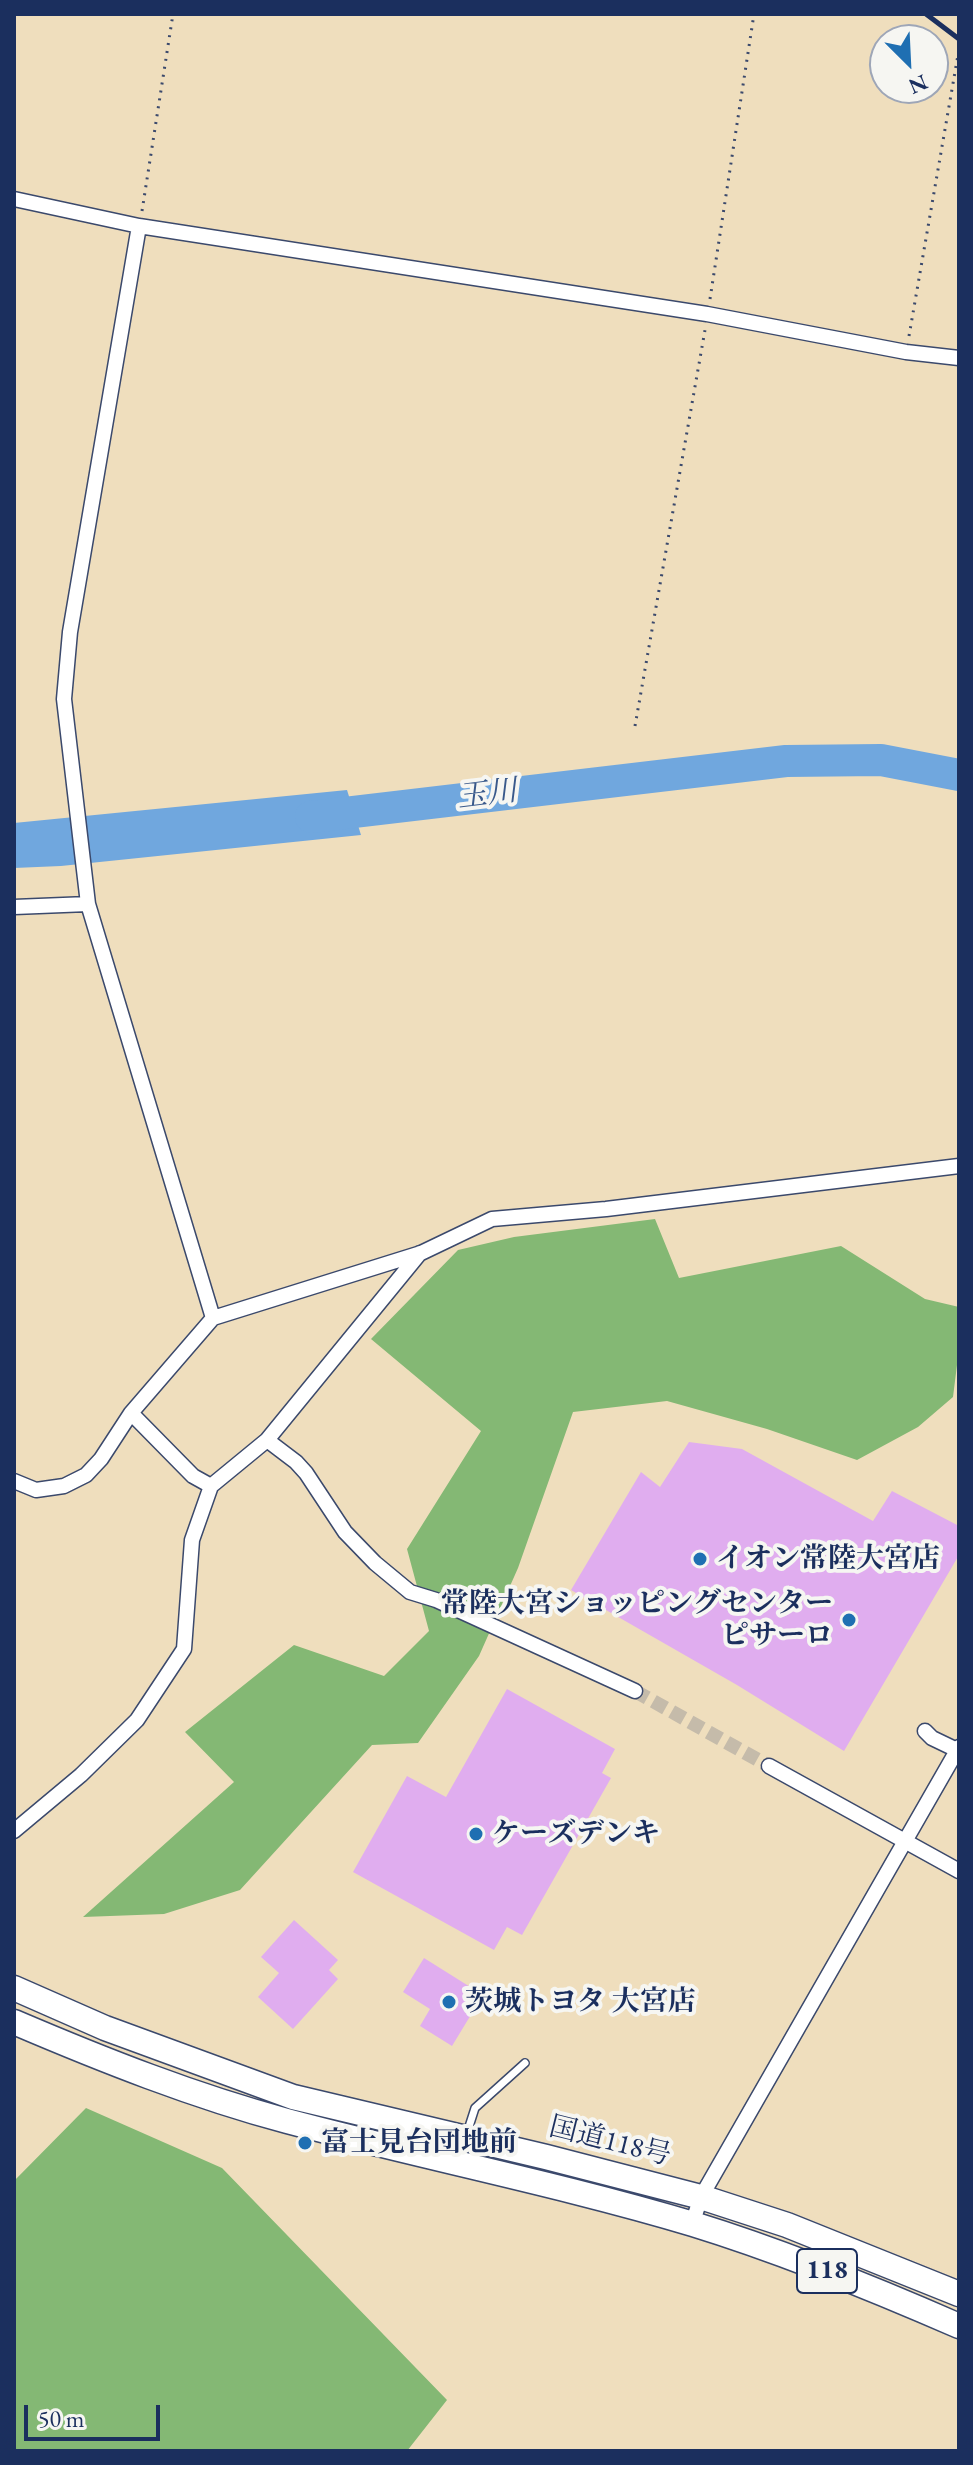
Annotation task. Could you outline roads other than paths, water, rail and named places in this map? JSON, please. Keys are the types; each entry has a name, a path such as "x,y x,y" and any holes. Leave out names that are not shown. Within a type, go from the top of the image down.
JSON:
{"highway":[{"name":"国道118号","path":"14,1988 105,2028 293,2097 701,2197 800,2230 959,2294"},
{"name":"国道118号","path":"14,2022 92,2056 285,2121 692,2224 865,2285 959,2326"}],"street":[{"path":"14,199 139,226 707,314 906,352 959,358"},
{"path":"139,226 70,632 64,699 88,904 213,1318"},
{"path":"14,907 88,904"},
{"path":"14,1481 36,1490 64,1486 86,1475 101,1459 131,1413 213,1318 421,1253 492,1219 606,1209 959,1166"},
{"path":"14,1831 81,1775 137,1720 184,1649 192,1540 211,1486 267,1440 421,1253"},
{"path":"131,1413 193,1476 211,1486"},
{"path":"267,1440 306,1473 345,1532 375,1563 410,1592 436,1600 635,1691"},
{"path":"692,2224 701,2197 958,1749 932,1738 925,1731"},
{"path":"769,1766 959,1871"}],"lane":[{"path":"465,2138 475,2108 525,2063"}],"water":[{"path":"347,790 361,835 61,866 14,868 14,823"}],"waterway":[{"name":"玉川","path":"311,817 786,761 881,760 959,775"}],"tunnel":[{"path":"635,1691 769,1766"}],"railway":[{"path":"926,14 959,39"}],"place":[{"name":"イオン常陸大宮店","path":"700,1559"},
{"name":"常陸大宮ショッピングセンター ピサーロ","path":"849,1620"},
{"name":"ケーズデンキ","path":"476,1834"},
{"name":"茨城トヨタ 大宮店","path":"449,2002"},
{"name":"富士見台団地前","path":"305,2143"}]}
